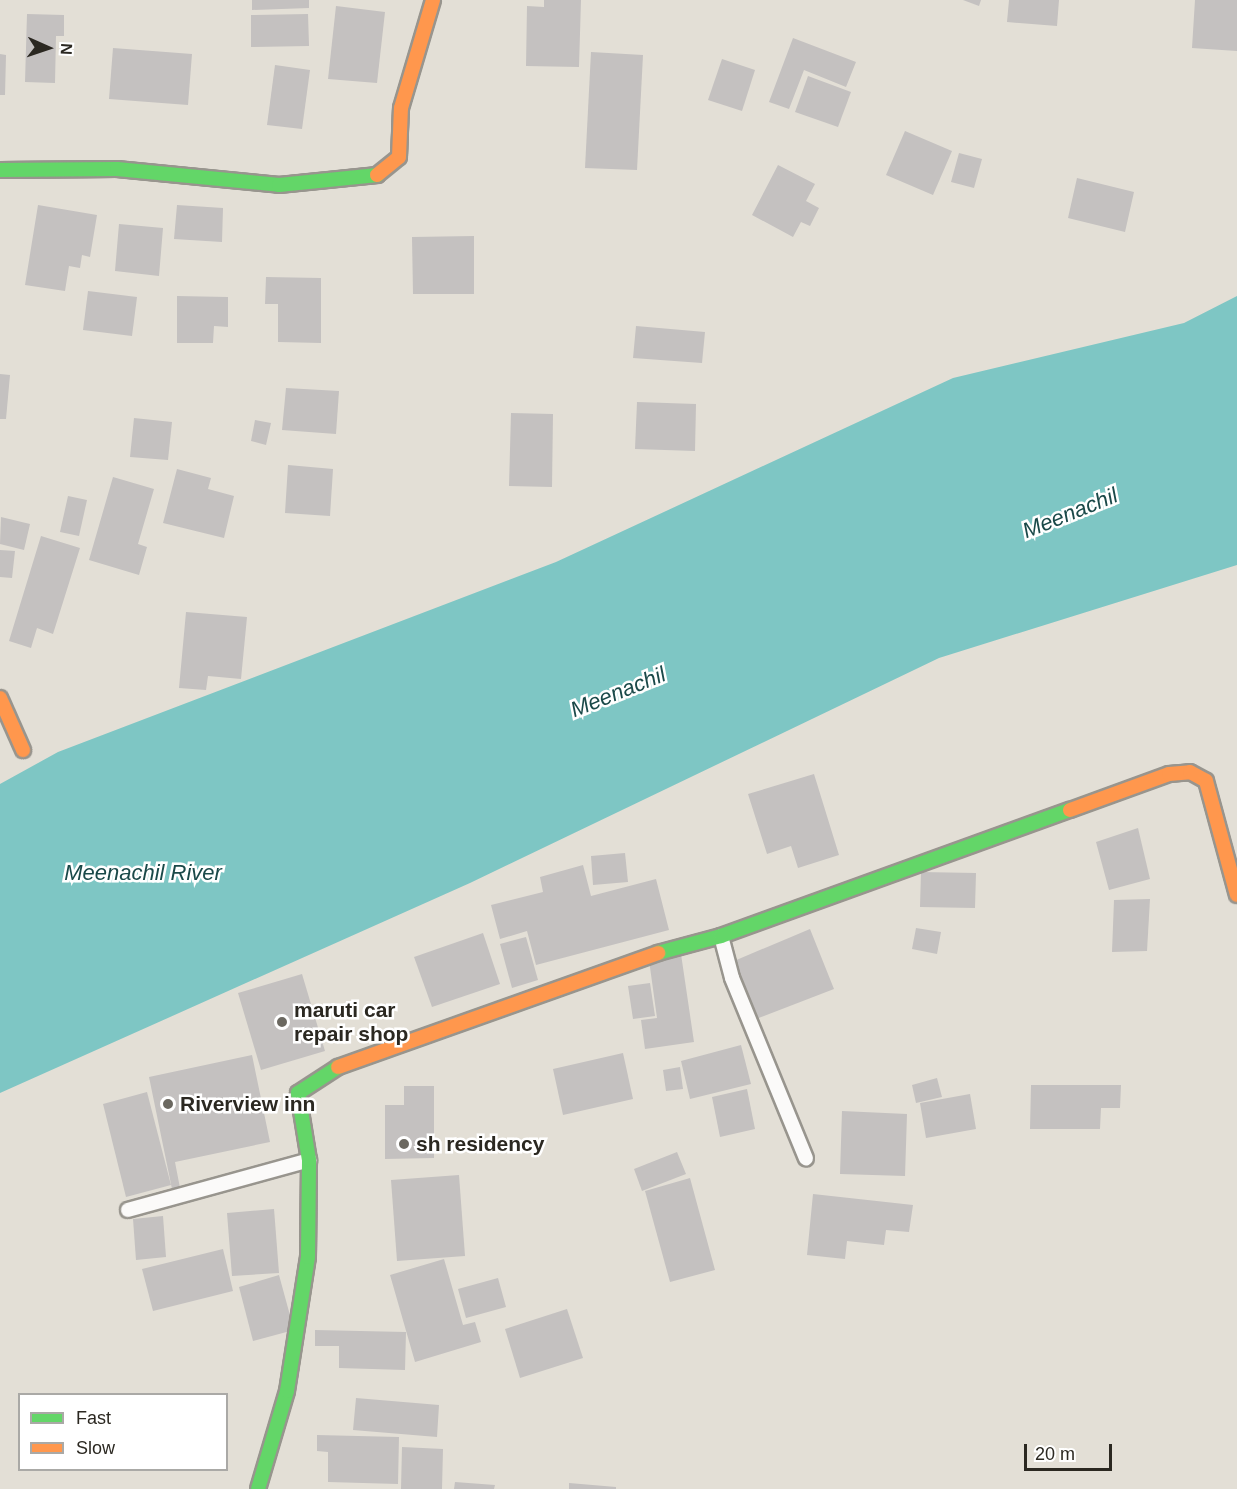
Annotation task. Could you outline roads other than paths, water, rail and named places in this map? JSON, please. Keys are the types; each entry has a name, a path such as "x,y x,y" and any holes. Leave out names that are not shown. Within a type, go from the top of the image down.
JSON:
{"street":[{"path":"0,170 117,169 279,185 375,177 399,157 401,108 433,0"},
{"path":"0,698 23,750"},
{"path":"258,1489 287,1391 308,1257 309,1160 298,1094 327,1071 647,956 721,936 1169,774 1191,772 1206,781 1237,895"}],"lane":[{"path":"721,936 732,978 806,1158"},
{"path":"128,1210 309,1160"}],"water":[{"name":"Meenachil River","path":"1237,296 1237,565 939,658 470,883 0,1093 0,784 58,752 556,562 953,378 1184,323"}],"place":[{"name":"maruti car repair shop","path":"282,1022"},
{"name":"Riverview inn","path":"168,1104"},
{"name":"sh residency","path":"404,1144"}],"water label":[{"name":"Meenachil","path":"1070,513"},
{"name":"Meenachil","path":"618,692"}]}
